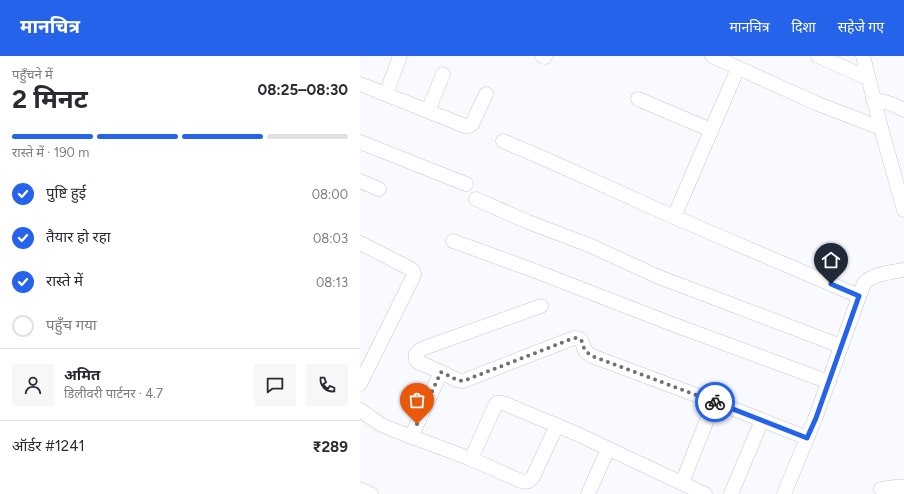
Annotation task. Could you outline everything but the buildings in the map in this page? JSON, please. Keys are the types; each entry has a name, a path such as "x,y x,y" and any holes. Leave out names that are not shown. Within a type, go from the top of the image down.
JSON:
{"street":[{"path":"386,94 400,56"},
{"path":"712,56 818,104 881,128"},
{"path":"818,56 868,78"},
{"path":"863,56 904,210"},
{"path":"674,217 738,68"},
{"path":"428,111 443,74"},
{"path":"360,84 465,126 469,126 474,121 486,94"},
{"path":"638,99 711,130"},
{"path":"874,99 892,104 904,110"},
{"path":"503,141 674,217 859,296"},
{"path":"360,142 466,184"},
{"path":"360,181 379,189"},
{"path":"476,200 528,222 589,245 673,282 841,346"},
{"path":"453,241 828,382"},
{"path":"360,243 414,272 414,275 360,384"},
{"path":"784,494 816,418 864,283 873,276 904,270"},
{"path":"541,306 424,348 416,354 416,360 457,380 463,381 577,338 580,339 586,351 592,356 807,438"},
{"path":"411,437 441,372"},
{"path":"471,459 494,406 499,402 503,402 706,494"},
{"path":"682,483 714,402"},
{"path":"360,410 385,427 471,459 526,482 530,481 533,477 557,426"},
{"path":"731,494 762,420"},
{"path":"588,494 608,449"},
{"path":"882,489 904,487"},
{"path":"360,489 371,494"}],"way so far":[{"path":"417,424 441,372 457,380 467,380 574,338 580,339 586,351 592,356 715,402"}],"route":[{"path":"715,402 807,438 816,418 859,296 831,284"}]}
